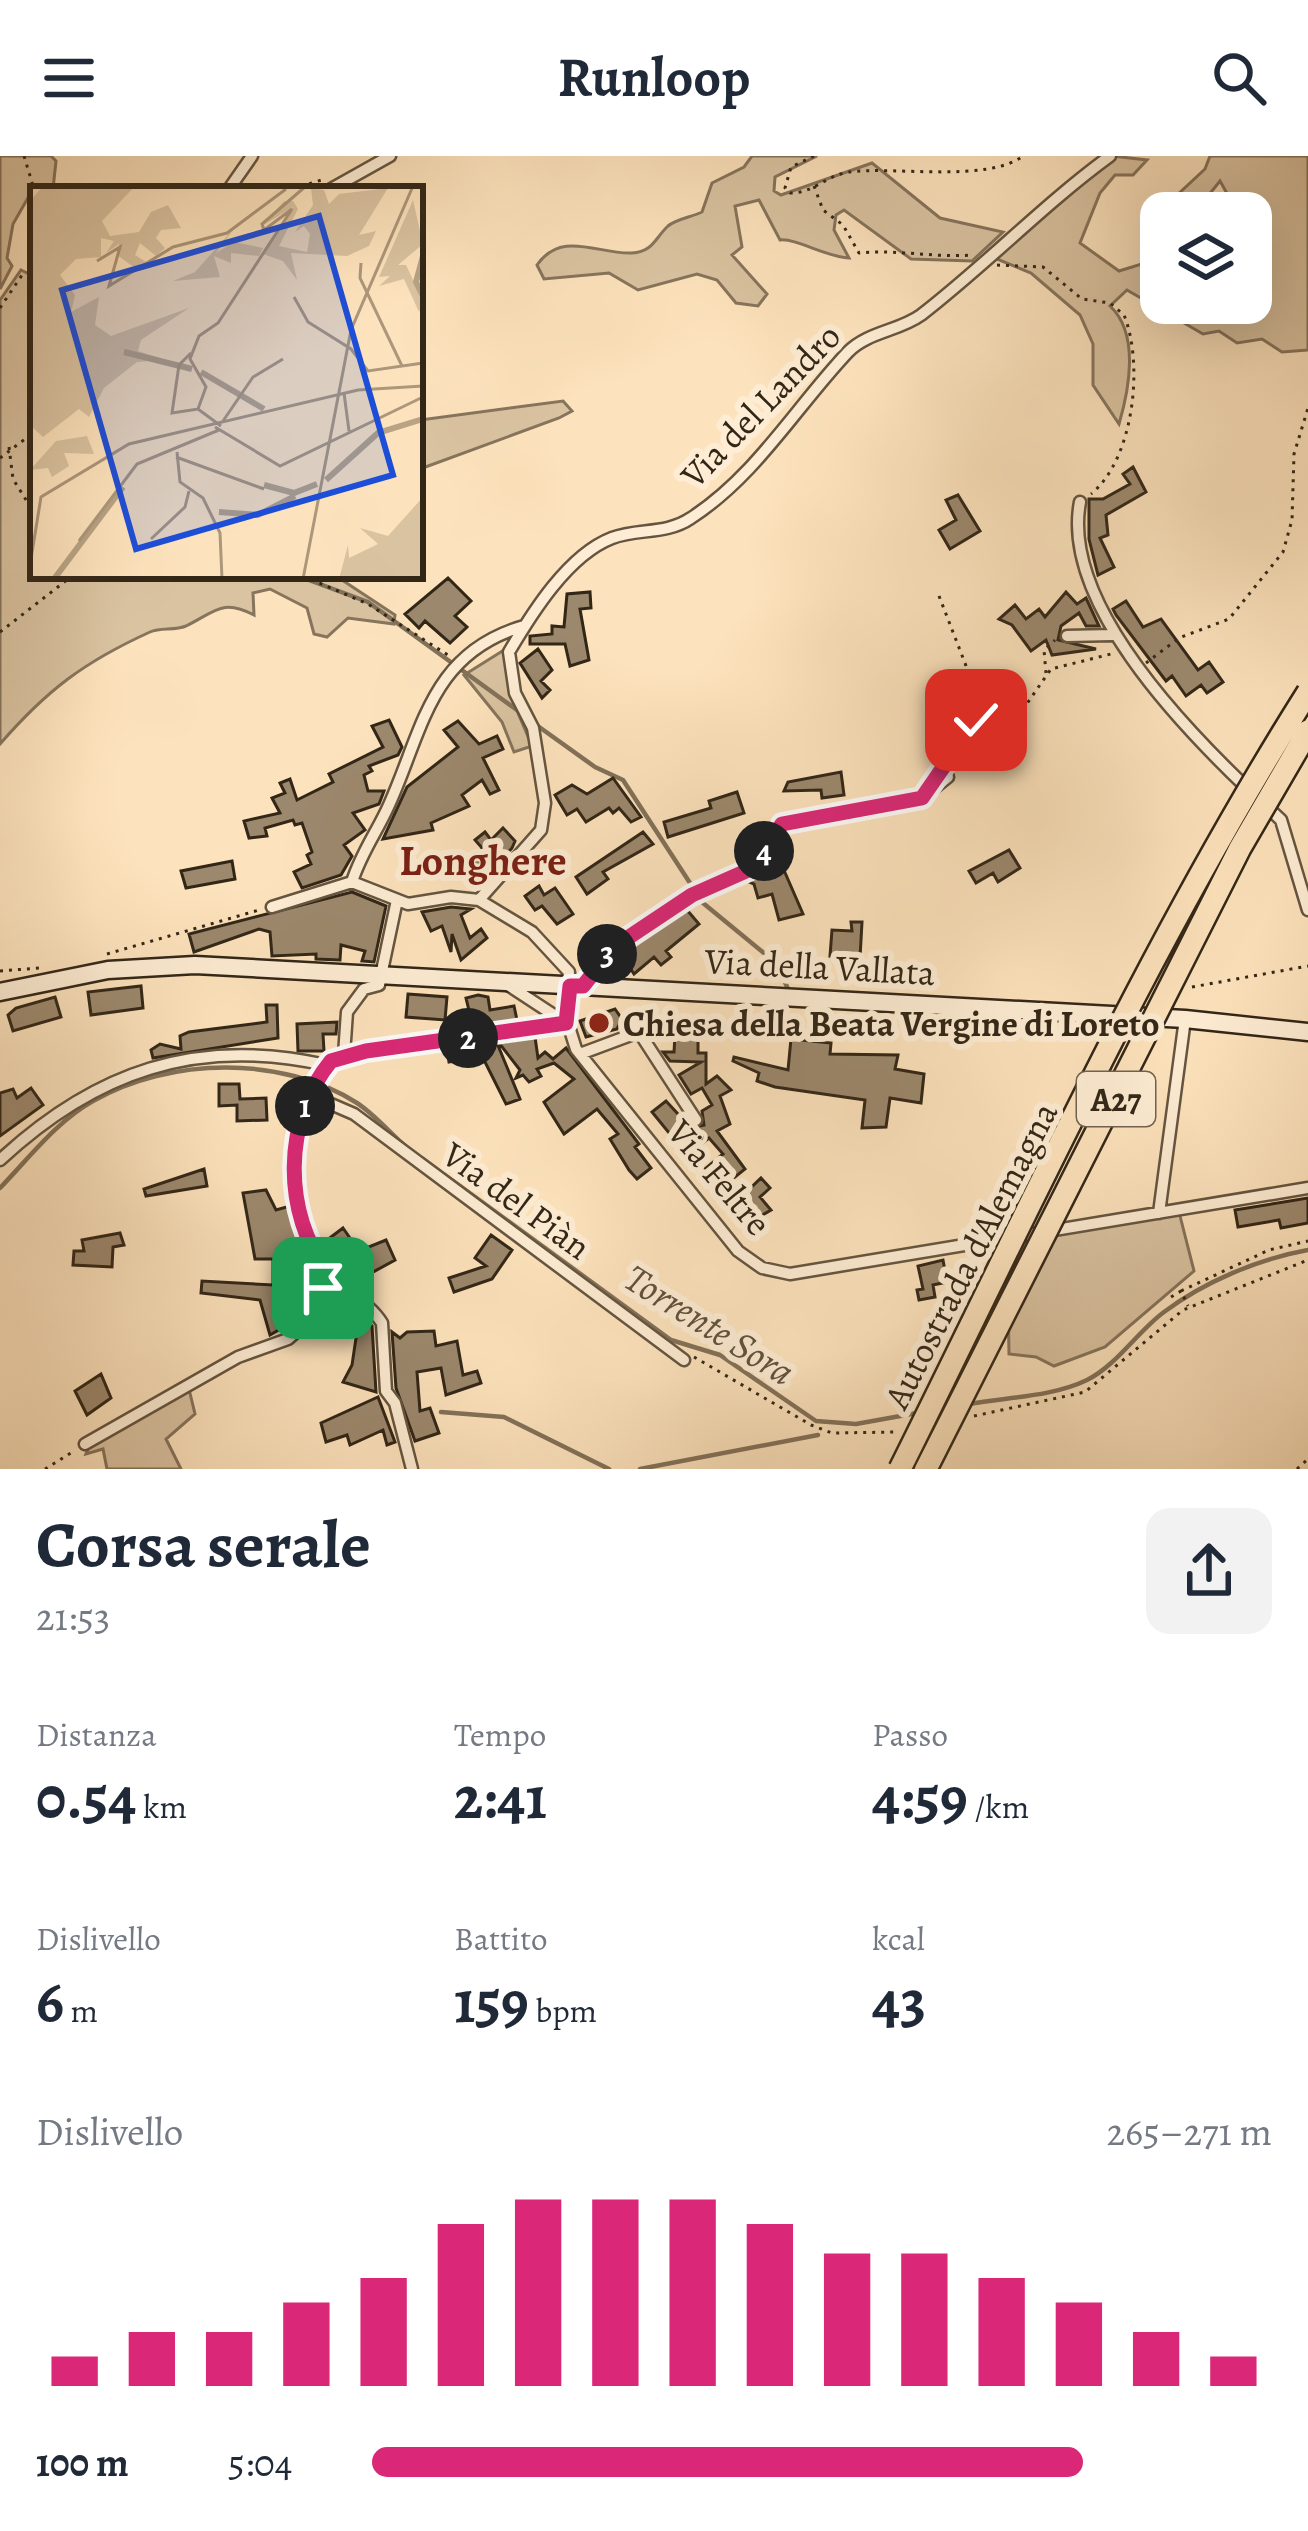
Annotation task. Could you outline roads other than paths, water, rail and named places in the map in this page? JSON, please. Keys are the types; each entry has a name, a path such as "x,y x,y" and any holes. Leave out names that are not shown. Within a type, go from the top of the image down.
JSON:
{"highway":[{"name":"Autostrada d'Alemagna","path":"900,1469 1116,1037 1222,837 1308,692"},
{"name":"Autostrada d'Alemagna","path":"926,1469 1240,848 1308,731"}],"main road":[{"name":"Via della Vallata","path":"0,992 147,966 1185,1019 1308,1032"}],"street":[{"path":"231,186 252,156"},
{"path":"336,186 390,156"},
{"name":"Via del Landro","path":"479,900 541,830 545,803 533,728 509,674 509,652 524,626 583,554 614,536 656,532 691,519 784,433 851,349 914,320 990,260 1044,205 1110,156"},
{"path":"1080,502 1079,545 1112,635 1213,756 1281,820 1308,910"},
{"path":"352,882 365,845 391,801 428,703 451,668 524,626"},
{"path":"1067,636 1112,635"},
{"path":"566,1023 576,986 614,947 692,895 753,868 782,824 922,798 943,775"},
{"path":"272,907 352,882 408,904 451,897 479,900 532,932 576,986"},
{"path":"344,1055 347,1012 364,988 379,985 397,900"},
{"path":"504,982 566,1023"},
{"path":"1159,1213 1185,1019"},
{"path":"412,1469 394,1403 386,1391 382,1323 328,1272 298,1218 292,1188 311,1093 323,1070 344,1055 566,1023"},
{"name":"Via Feltre","path":"566,1023 580,1054 738,1251 762,1268 790,1274 1308,1187"},
{"path":"580,1054 639,1033 696,1120"},
{"path":"0,1160 85,1092 143,1067 264,1058 323,1070"},
{"name":"Via del Piàn","path":"311,1093 354,1114 684,1360"},
{"path":"86,1444 238,1357 288,1339 314,1317 328,1272"}],"waterway":[{"path":"306,579 368,602 521,713"},
{"path":"535,724 595,767 623,780 703,903 776,963 789,991"},
{"name":"Torrente Sora","path":"0,1188 80,1109 123,1086 191,1070 261,1070 327,1087 363,1107 405,1146"},
{"name":"Torrente Sora","path":"423,1159 671,1340 720,1355 816,1421 856,1424 917,1413"},
{"name":"Torrente Sora","path":"969,1404 1044,1393 1087,1380 1164,1312 1196,1291 1251,1266 1308,1250"},
{"path":"441,1412 504,1417 609,1469"},
{"path":"640,1469 818,1435"}],"place":[{"name":"Chiesa della Beata Vergine di Loreto","path":"599,1023"}],"district":[{"name":"Longhere","path":"483,860"}]}
